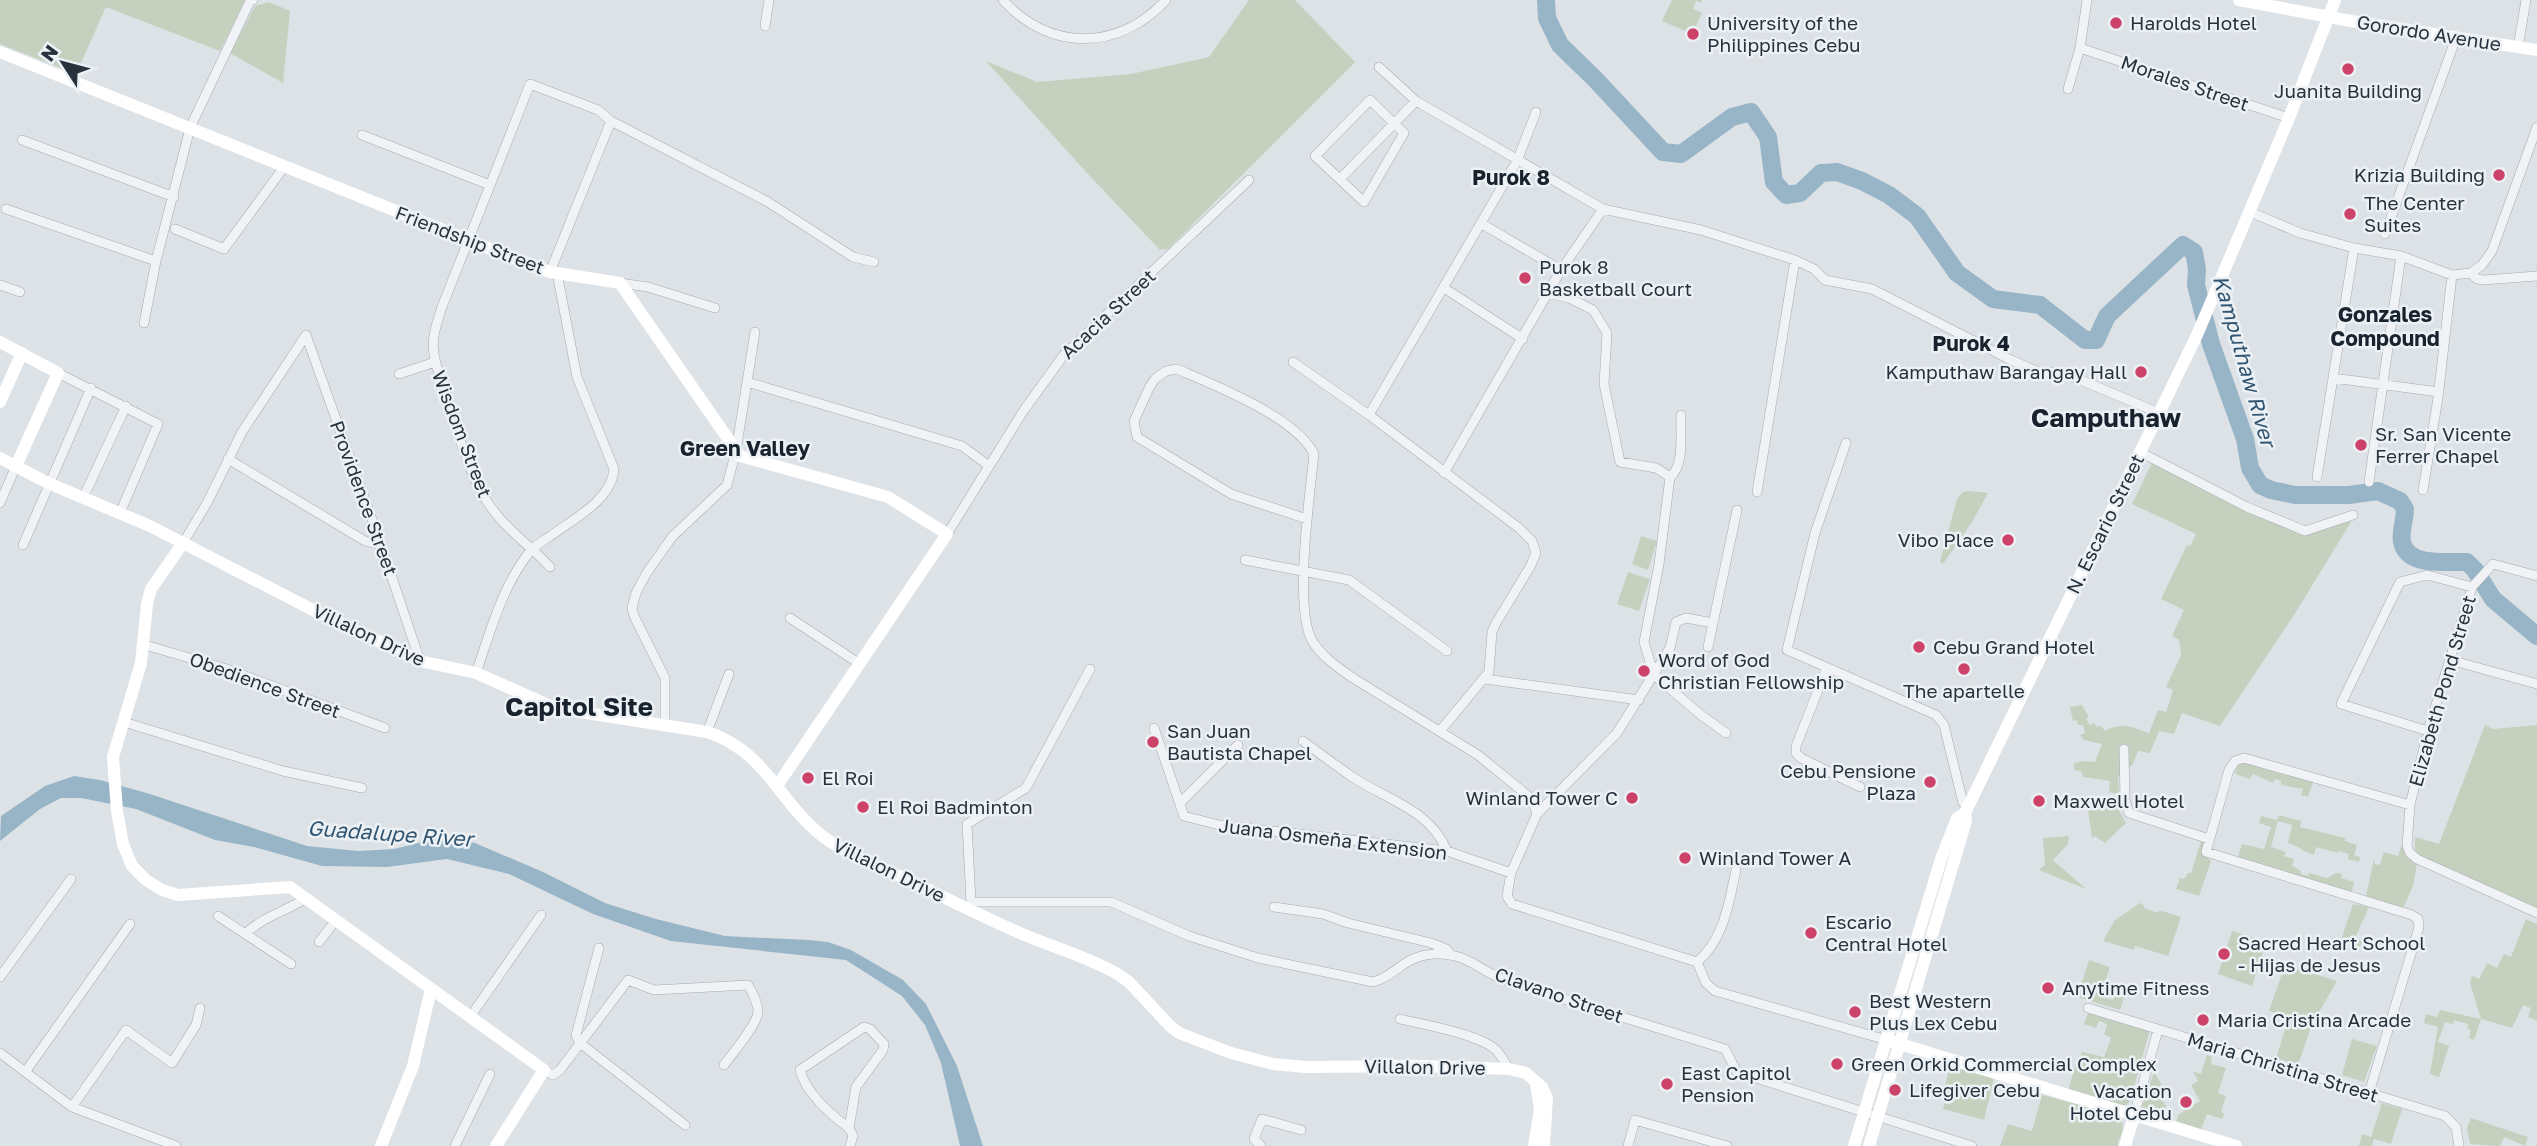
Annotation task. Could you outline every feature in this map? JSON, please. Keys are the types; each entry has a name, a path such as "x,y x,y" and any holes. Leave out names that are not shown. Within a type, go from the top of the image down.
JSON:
{"street":[{"path":"144,323 156,261 190,128 223,54 250,1 253,0"},
{"path":"765,26 769,0"},
{"path":"1003,0 1020,17 1041,30 1077,39 1102,38 1126,30 1148,18 1166,0"},
{"path":"2068,89 2080,48 2087,0"},
{"name":"Gorordo Avenue","path":"2239,0 2537,50"},
{"name":"N. Escario Street","path":"1869,1146 1941,859 1957,818 1967,810 2197,335 2289,118 2335,0"},
{"path":"2518,47 2526,0"},
{"path":"2385,234 2456,38"},
{"name":"Morales Street","path":"2080,48 2289,118"},
{"name":"Friendship Street","path":"0,52 468,241 554,272 620,284"},
{"path":"1379,67 1416,101 1603,209 1702,230 1795,260 1814,270 1825,280 1872,289 2039,372 2064,373 2159,413"},
{"name":"Wisdom Street","path":"550,567 533,548 506,526 478,486 435,362 433,337 530,84 598,110 611,121"},
{"path":"1370,100 1404,133 1364,202 1340,179 1315,156 1370,100"},
{"path":"1340,179 1416,101"},
{"path":"1369,415 1517,161 1536,113"},
{"path":"477,673 502,594 533,548 587,509 609,488 614,478 614,469 577,377 554,272 611,121 768,202 853,257 874,262"},
{"path":"2250,212 2300,233 2354,248 2402,256 2452,275 2471,273 2482,265 2493,251 2537,127"},
{"path":"362,135 490,184"},
{"path":"22,140 174,197"},
{"path":"175,229 224,249 284,167"},
{"name":"Acacia Street","path":"777,786 947,534 1024,410 1063,356 1249,180"},
{"path":"6,209 156,261"},
{"path":"1444,473 1561,270 1603,209"},
{"path":"1482,224 1561,270"},
{"path":"2317,477 2354,248"},
{"path":"2369,482 2402,256"},
{"path":"1757,492 1795,260"},
{"path":"2471,273 2477,279 2484,280 2537,276"},
{"path":"2423,490 2439,392 2452,275"},
{"path":"620,284 648,288 715,308"},
{"path":"620,284 736,450 748,460 888,497 947,534"},
{"path":"0,285 20,292"},
{"path":"1444,288 1523,340"},
{"path":"1548,293 1569,298 1592,310 1607,333 1604,384 1620,462 1657,468 1670,477"},
{"path":"665,726 664,678 632,608 646,574 672,537 727,485 736,450 755,332"},
{"name":"Providence Street","path":"228,459 242,432 306,335 382,545 420,661"},
{"path":"0,342 158,424 120,513"},
{"path":"0,402 22,353"},
{"path":"399,374 435,362"},
{"path":"1293,362 1369,415 1518,527 1532,541 1536,553 1530,567 1492,632 1489,672 1440,731"},
{"path":"1307,519 1231,494 1137,437 1134,421 1155,379 1166,371 1177,369 1249,400 1306,440 1314,454 1307,519 1304,617 1307,630 1320,652 1353,678 1478,755 1532,799 1537,814"},
{"path":"0,503 58,373"},
{"path":"2333,378 2439,392"},
{"path":"747,382 962,446 989,466"},
{"path":"23,545 91,388"},
{"path":"83,498 125,406"},
{"path":"1681,415 1678,463 1675,473 1670,477 1659,564 1644,642 1654,675 1726,733"},
{"path":"1846,443 1815,533 1786,646 1790,653 1936,715 1944,725 1967,810"},
{"path":"2140,452 2247,506 2305,531 2353,515"},
{"name":"Villalon Drive","path":"0,458 48,483 183,543 356,632 420,661 477,673 555,708 726,738 741,747 813,828 827,839 970,905 1025,936 1116,972 1179,1033 1231,1053 1273,1064 1307,1067 1423,1066 1509,1069 1526,1073 1536,1083"},
{"path":"382,545 365,541 228,459 207,503 151,589 145,645 113,757 117,811 123,844 132,866 146,880 162,890 187,895 290,887 553,1075 560,1070 628,980 654,990 748,985 752,989 758,1012 724,1065"},
{"path":"1708,648 1737,510"},
{"path":"1245,560 1349,580 1447,651"},
{"name":"Elizabeth Pond Street","path":"2537,576 2489,568 2474,586 2428,731 2410,805 2407,846 2417,859 2537,913"},
{"path":"2428,731 2341,704 2400,582 2427,575 2474,586"},
{"path":"790,618 860,664"},
{"path":"1713,623 1686,618 1676,622 1670,648 1617,733 1537,814 1511,873 1507,896 1512,904 1697,962 1706,983 1715,991 2236,1146"},
{"name":"Obedience Street","path":"145,645 227,668 385,728"},
{"path":"2450,660 2537,684"},
{"path":"1827,668 1796,746 1796,753 1860,787"},
{"path":"970,905 967,824 1026,788 1090,669"},
{"path":"707,733 729,674"},
{"path":"1485,679 1639,700"},
{"path":"124,722 283,771 362,788"},
{"path":"1154,727 1180,803 1238,745"},
{"path":"1303,741 1352,776 1404,805 1431,824 1440,835 1447,851"},
{"path":"2124,749 2124,800 2129,813 2209,839"},
{"path":"2369,1093 2419,928 2418,919 2206,852 2229,770 2235,761 2244,758 2410,805"},
{"name":"Juana Osmeña Extension","path":"1180,803 1184,816 1196,821 1447,851 1511,873"},
{"path":"1697,962 1704,957 1725,921 1736,870"},
{"path":"0,977 71,879"},
{"path":"245,934 260,920 306,898"},
{"name":"Clavano Street","path":"970,905 1111,902 1189,936 1258,958 1373,982 1413,957 1465,957 1500,978 1725,1049 1737,1072 1972,1146"},
{"path":"1274,907 1323,914 1348,923 1431,943 1446,949 1451,955"},
{"path":"470,1017 541,915"},
{"path":"218,916 291,964"},
{"path":"318,942 336,920"},
{"path":"26,1071 130,924"},
{"path":"599,948 576,1035 580,1043 685,1125"},
{"path":"381,1146 413,1066 431,989"},
{"path":"72,1107 126,1030 172,1063 197,1025 200,1008"},
{"name":"Maria Christina Street","path":"2088,1008 2445,1116 2456,1127 2459,1146"},
{"path":"1400,1019 1486,1043 1497,1051 1509,1069"},
{"path":"849,1128 856,1087 883,1050 884,1044 870,1029 864,1027 800,1070 802,1080 834,1116 849,1128 853,1136 850,1146"},
{"path":"2125,1146 2158,1030"},
{"name":"N. Escario Street","path":"1854,1146 1893,1042"},
{"path":"0,1053 72,1107 176,1146"},
{"path":"496,1146 544,1070"},
{"path":"455,1146 490,1074"},
{"path":"1534,1146 1540,1109 1536,1083"},
{"path":"1536,1083 1542,1087 1547,1098 1544,1146"},
{"path":"1261,1146 1254,1139 1262,1119 1301,1130"},
{"path":"1628,1146 1635,1120 1727,1146"}],"green space":[{"path":"0,0 245,0 220,51 106,7 76,74 0,44"},
{"path":"1249,0 1295,0 1355,62 1168,249 1160,250 986,61 1037,82 1131,74 1209,57"},
{"path":"1672,0 1702,0 1701,3 1696,1 1693,9 1702,13 1696,26 1700,28 1697,36 1662,21"},
{"path":"269,2 290,11 283,83 230,53 255,6"},
{"path":"2154,459 2309,532 2341,520 2351,522 2294,615 2220,726 2182,713 2174,734 2159,731 2150,753 2138,751 2133,764 2118,777 2119,794 2109,792 2110,781 2083,777 2081,771 2074,770 2074,763 2095,762 2102,744 2084,740 2080,735 2085,733 2083,725 2078,725 2077,720 2073,721 2070,707 2082,705 2090,725 2100,725 2105,731 2121,726 2149,733 2158,710 2166,712 2173,690 2166,687 2181,655 2179,640 2172,636 2184,610 2161,599 2187,545 2190,546 2196,534 2132,504"},
{"path":"1963,492 1988,493 1943,564 1940,562 1957,499"},
{"path":"1641,536 1657,541 1648,570 1632,564"},
{"path":"1628,572 1650,579 1639,611 1617,604"},
{"path":"2485,725 2493,729 2537,725 2537,909 2424,863 2415,852 2415,837 2439,844"},
{"path":"2247,761 2313,782 2308,797 2301,795 2303,789 2281,785 2281,781 2275,779 2273,783 2253,774 2250,779 2235,774 2237,766"},
{"path":"2086,797 2117,806 2126,823 2105,843 2095,836 2092,838"},
{"path":"2279,815 2301,821 2300,827 2345,838 2345,841 2357,845 2354,855 2360,857 2359,862 2348,859 2349,854 2316,847 2314,855 2288,843 2292,825 2278,821 2271,847 2286,852 2284,856 2294,859 2292,866 2301,871 2301,874 2308,876 2309,873 2327,878 2336,873 2342,874 2341,878 2354,882 2352,892 2238,857 2242,844 2264,849 2271,827 2259,823 2261,816 2277,820"},
{"path":"2069,836 2068,844 2053,860 2086,889 2039,870 2045,865 2043,838"},
{"path":"2202,838 2205,841 2206,856 2211,861 2199,896 2176,889 2180,878 2184,879 2191,873"},
{"path":"2402,844 2407,856 2417,864 2413,886 2403,908 2366,896 2374,859 2375,864 2380,865 2384,852 2398,856"},
{"path":"2140,903 2144,908 2158,913 2159,910 2181,917 2168,956 2135,946 2134,950 2103,941 2115,920"},
{"path":"2353,904 2369,907 2355,938 2364,942 2362,947 2341,940"},
{"path":"2526,919 2537,924 2537,1021 2528,1017 2531,1008 2523,1005 2512,1028 2481,1019 2470,983 2472,976 2479,979 2487,963 2497,968 2504,954 2511,957"},
{"path":"2232,931 2266,942 2252,986 2218,974"},
{"path":"2089,960 2110,967 2100,996 2113,1000 2116,994 2124,997 2120,1010 2077,997"},
{"path":"2285,965 2337,981 2312,1024 2298,1065 2276,1058 2289,1017 2269,1011"},
{"path":"2440,1010 2481,1019 2474,1040 2469,1038 2471,1030 2467,1028 2468,1024 2454,1020 2453,1024 2445,1022 2438,1042 2449,1046 2439,1077 2430,1074 2438,1027 2424,1023 2426,1014 2437,1017"},
{"path":"2089,1011 2150,1030 2130,1101 2126,1105 2068,1091 2082,1052 2104,1057 2111,1038 2104,1034 2107,1024 2099,1021 2096,1028 2084,1024"},
{"path":"2352,1039 2377,1046 2364,1082 2342,1075"},
{"path":"2207,1055 2212,1057 2211,1064 2226,1068 2218,1093 2226,1096 2221,1112 2224,1114 2222,1119 2207,1114 2201,1130 2176,1121 2179,1114 2200,1101 2191,1085 2198,1081 2193,1071 2201,1074"},
{"path":"1950,1066 1994,1078 1984,1120 1943,1109 1946,1098 1942,1097"},
{"path":"2154,1072 2166,1092 2160,1096 2166,1106 2162,1117 2141,1110"},
{"path":"2042,1095 2118,1115 2123,1126 2117,1146 2000,1146 2008,1124 2032,1131"},
{"path":"2382,1103 2402,1109 2391,1144 2374,1139 2372,1146 2359,1146 2362,1134 2371,1137"},
{"path":"2471,1118 2528,1137 2525,1146 2504,1137 2500,1146 2470,1144 2467,1128"}],"water":[{"path":"74,776 150,794 307,846 358,851 394,849 446,836 475,843 543,872 605,903 656,919 725,936 828,942 851,950 903,980 926,1004 957,1066 983,1146 960,1146 941,1063 925,1025 902,996 846,960 671,941 593,914 509,874 447,859 387,867 322,866 254,847 215,840 136,809 81,798 61,798 40,809 0,841 1,816 45,786"}],"waterway":[{"name":"Kamputhaw River","path":"1546,0 1547,18 1560,45 1663,152 1681,154 1732,117 1751,112 1768,137 1774,182 1786,195 1800,193 1821,173 1837,172 1862,181 1889,195 1917,216 1957,273 1993,299 2040,305 2085,340 2096,340 2107,316 2183,245 2194,252 2196,285 2211,344 2245,439 2250,468 2260,485 2295,495 2349,495 2378,491 2400,501 2405,509 2402,542 2412,556 2429,561 2467,562 2493,599 2537,636"}],"place":[{"name":"Harolds Hotel","path":"2116,23"},
{"name":"University of the Philippines Cebu","path":"1693,34"},
{"name":"Juanita Building","path":"2348,69"},
{"name":"Krizia Building","path":"2499,175"},
{"name":"The Center Suites","path":"2350,214"},
{"name":"Purok 8 Basketball Court","path":"1525,278"},
{"name":"Kamputhaw Barangay Hall","path":"2141,372"},
{"name":"Sr. San Vicente Ferrer Chapel","path":"2361,445"},
{"name":"Vibo Place","path":"2008,540"},
{"name":"Cebu Grand Hotel","path":"1919,647"},
{"name":"The apartelle","path":"1964,669"},
{"name":"Word of God Christian Fellowship","path":"1644,671"},
{"name":"San Juan Bautista Chapel","path":"1153,742"},
{"name":"El Roi","path":"808,778"},
{"name":"Cebu Pensione Plaza","path":"1930,782"},
{"name":"Winland Tower C","path":"1632,798"},
{"name":"Maxwell Hotel","path":"2039,801"},
{"name":"El Roi Badminton","path":"863,807"},
{"name":"Winland Tower A","path":"1685,858"},
{"name":"Escario Central Hotel","path":"1811,933"},
{"name":"Sacred Heart School - Hijas de Jesus","path":"2224,954"},
{"name":"Anytime Fitness","path":"2048,988"},
{"name":"Best Western Plus Lex Cebu","path":"1855,1012"},
{"name":"Maria Cristina Arcade","path":"2203,1020"},
{"name":"Green Orkid Commercial Complex","path":"1837,1064"},
{"name":"East Capitol Pension","path":"1667,1084"},
{"name":"Lifegiver Cebu","path":"1895,1090"},
{"name":"Vacation Hotel Cebu","path":"2186,1102"}],"district":[{"name":"Purok 8","path":"1511,178"},
{"name":"Gonzales Compound","path":"2385,327"},
{"name":"Purok 4","path":"1971,344"},
{"name":"Camputhaw","path":"2106,418"},
{"name":"Green Valley","path":"745,449"},
{"name":"Capitol Site","path":"579,707"}],"water label":[{"name":"Guadalupe River","path":"390,834"}]}
